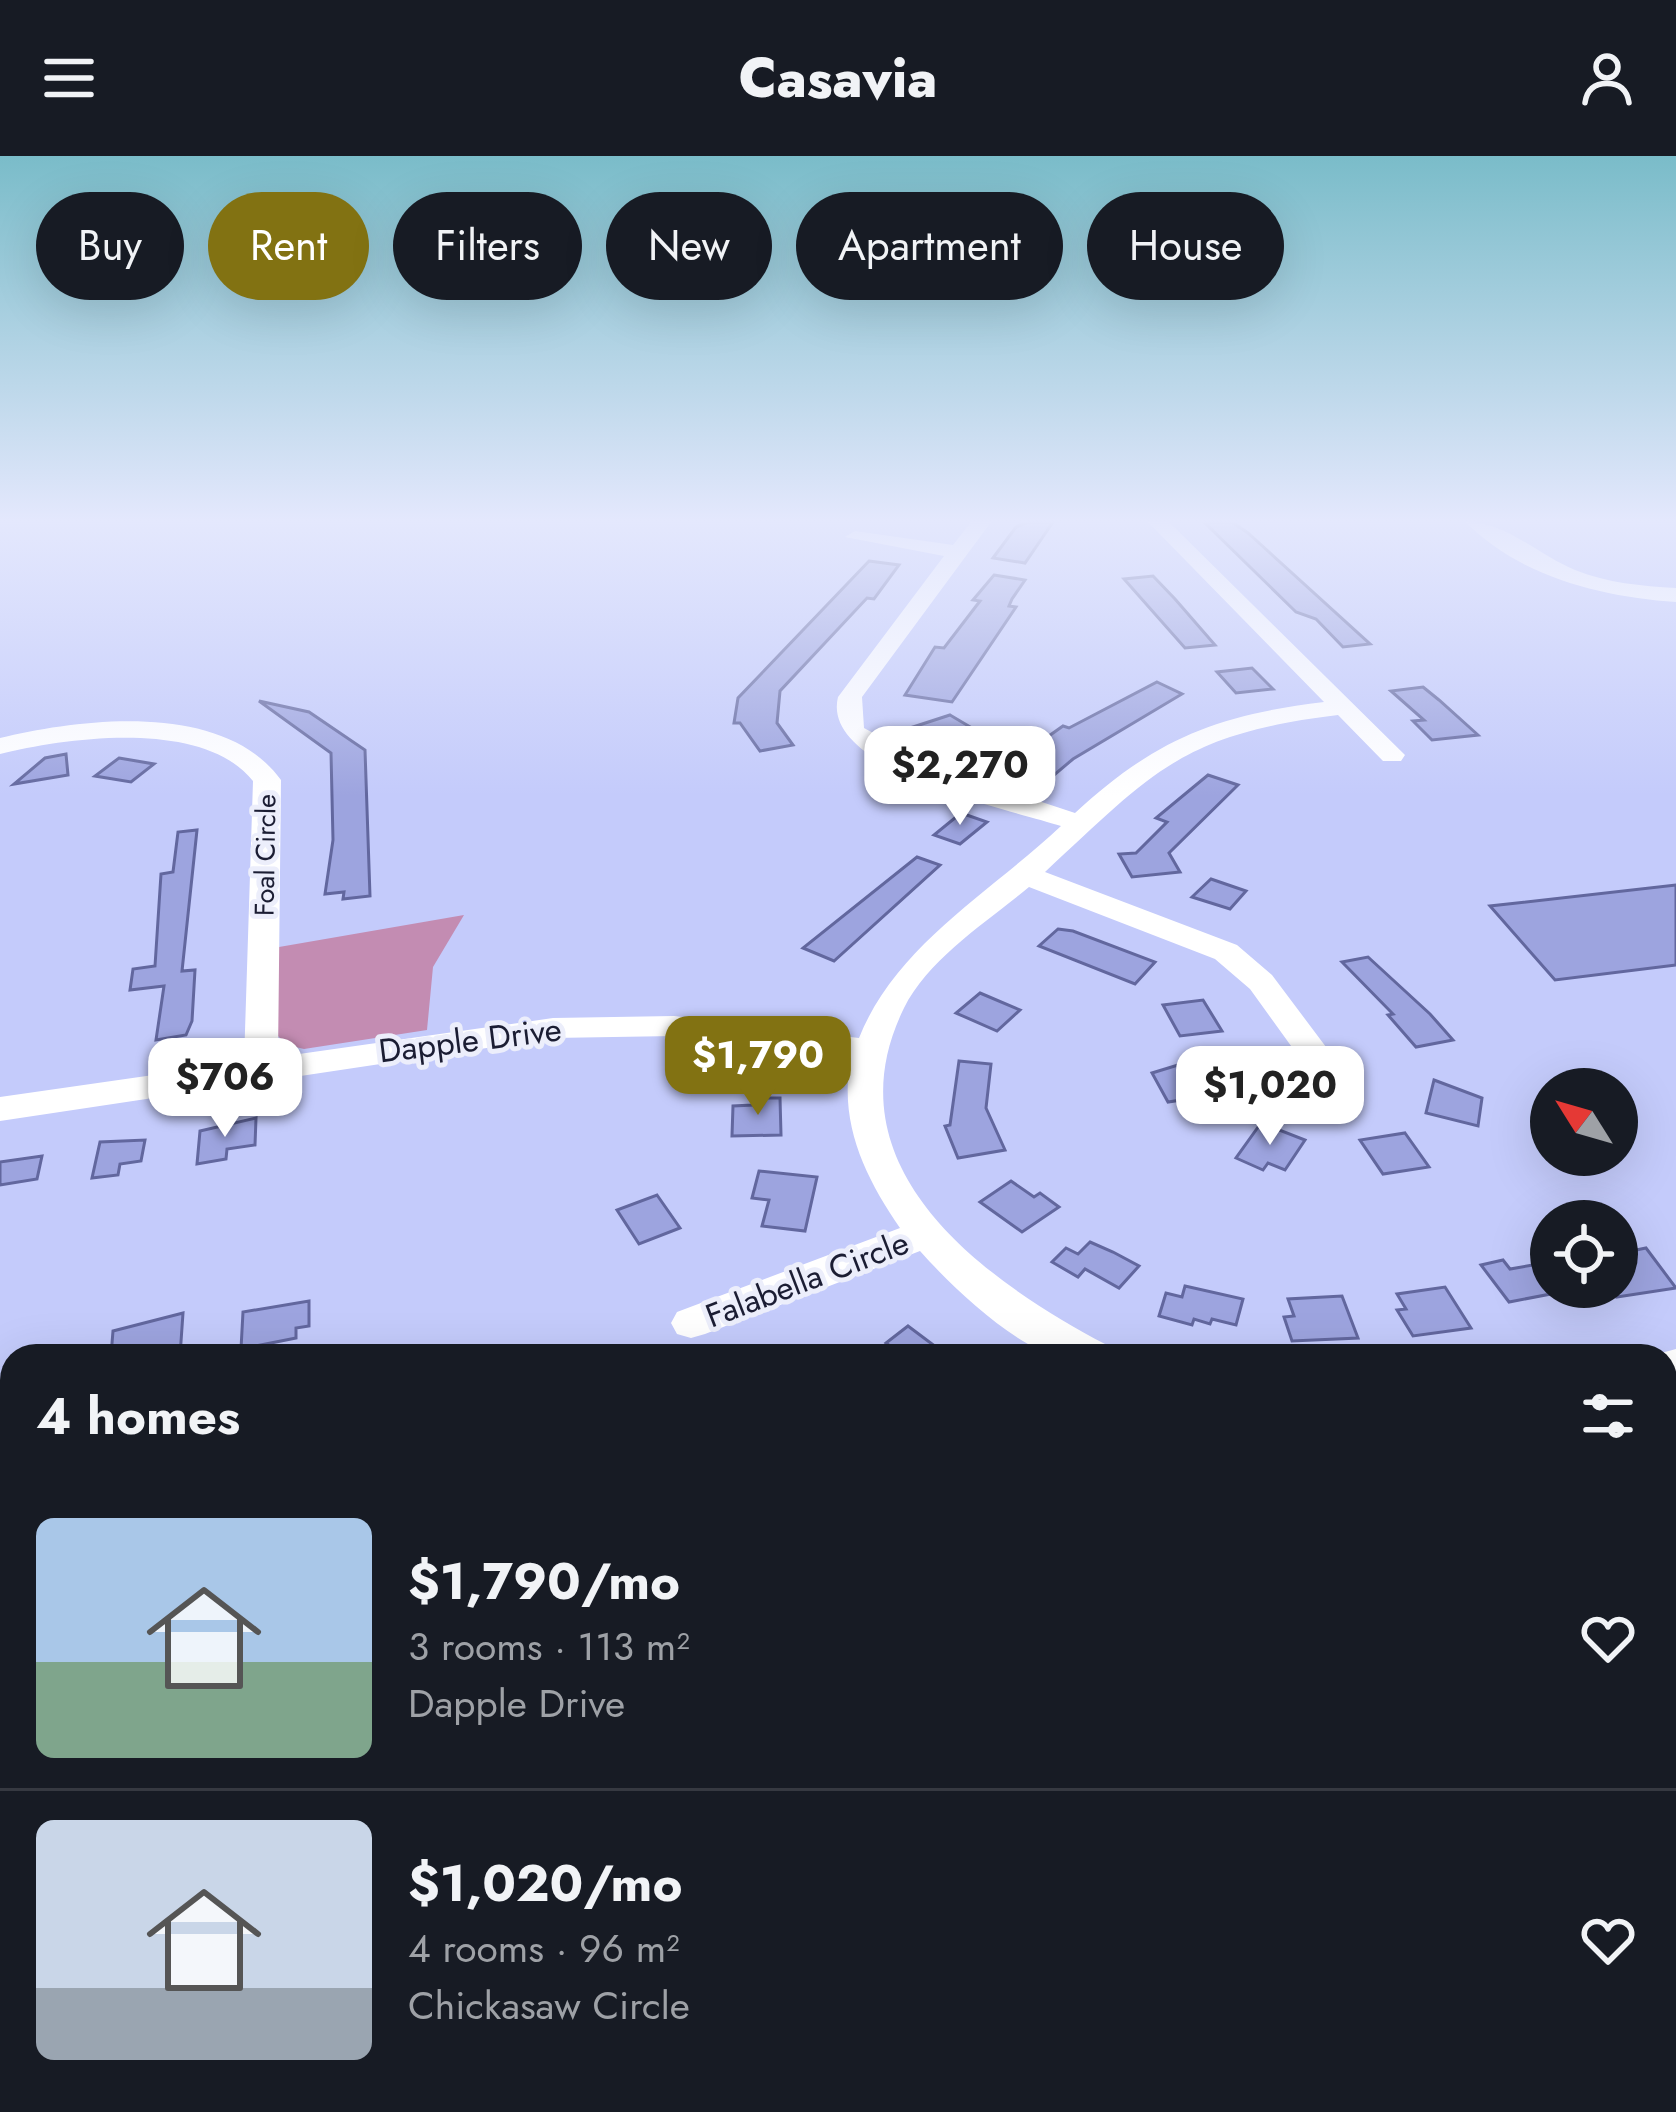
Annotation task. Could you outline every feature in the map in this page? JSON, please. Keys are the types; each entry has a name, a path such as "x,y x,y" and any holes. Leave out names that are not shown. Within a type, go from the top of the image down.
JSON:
{"street":[{"path":"913,613 850,698 850,726 887,756 1082,824"},
{"path":"1250,613 1392,755"},
{"path":"1072,1344 981,1289 924,1234 884,1173 872,1140 866,1108 871,1050 898,992 1149,765 1199,736 1266,717 1344,707"},
{"name":"Foal Circle","path":"0,746 52,732 114,729 226,747 262,769 267,780 261,1070"},
{"path":"1024,875 1226,952 1261,982 1324,1067"},
{"name":"Dapple Drive","path":"0,1109 478,1036 598,1025 711,1029 871,1050"},
{"name":"Falabella Circle","path":"691,1323 924,1234"}],"shaded area":[{"path":"464,915 433,967 427,1030 304,1049 287,1045 274,1032 279,947"}],"building":[{"path":"819,613 853,613 780,691 777,723 793,745 760,751 740,723 734,723 738,698"},
{"path":"971,613 1012,613 952,702 905,695 935,647 944,648"},
{"path":"1154,613 1187,613 1215,645 1185,648"},
{"path":"1300,613 1336,613 1370,644 1343,647 1316,619"},
{"path":"1252,668 1273,689 1236,693 1217,672"},
{"path":"1157,682 1182,694 1073,759 1047,781 1009,764 1063,726 1069,728"},
{"path":"1423,687 1478,735 1432,740 1413,721 1424,720 1391,691"},
{"path":"259,701 309,712 365,750 370,896 343,899 344,892 325,894 333,840 331,753"},
{"path":"950,715 972,728 939,743 913,727"},
{"path":"66,754 68,775 14,784 45,758"},
{"path":"119,758 154,764 131,782 95,776"},
{"path":"1208,775 1238,785 1169,853 1180,872 1132,877 1119,854 1136,853 1167,822 1156,818"},
{"path":"961,813 987,822 960,844 934,835"},
{"path":"197,830 182,971 195,970 192,1021 186,1035 156,1040 164,986 130,990 133,969 155,966 161,874 173,872 178,832"},
{"path":"917,857 940,865 834,961 803,948"},
{"path":"1211,879 1246,891 1230,909 1192,897"},
{"path":"1676,885 1676,965 1555,980 1490,906"},
{"path":"1058,929 1155,962 1135,984 1039,946"},
{"path":"1368,957 1453,1040 1416,1047 1388,1015 1393,1014 1342,962"},
{"path":"980,993 1020,1010 997,1031 956,1013"},
{"path":"1203,1000 1222,1031 1180,1036 1163,1005"},
{"path":"959,1061 991,1064 986,1108 1005,1150 958,1158 945,1126 950,1125"},
{"path":"1191,1061 1213,1095 1168,1102 1152,1073"},
{"path":"1434,1080 1482,1098 1478,1126 1426,1113"},
{"path":"753,1098 780,1098 781,1135 732,1136 733,1106 753,1105"},
{"path":"256,1118 255,1145 227,1149 226,1159 197,1164 200,1131"},
{"path":"1261,1123 1305,1140 1285,1170 1268,1163 1263,1170 1236,1158"},
{"path":"1405,1133 1429,1167 1383,1174 1360,1140"},
{"path":"145,1140 141,1161 120,1164 118,1175 92,1178 100,1142"},
{"path":"42,1156 37,1179 0,1185 0,1162"},
{"path":"759,1171 817,1177 805,1231 762,1226 769,1200 752,1198"},
{"path":"1011,1181 1059,1207 1022,1232 980,1202"},
{"path":"657,1195 680,1228 639,1244 617,1210"},
{"path":"1090,1242 1139,1266 1119,1288 1085,1269 1078,1277 1052,1262 1066,1248 1078,1254"},
{"path":"1646,1248 1676,1288 1638,1294 1638,1250"},
{"path":"1503,1260 1510,1269 1530,1266 1530,1298 1509,1302 1481,1265"},
{"path":"1185,1286 1243,1299 1236,1325 1194,1319 1192,1325 1159,1316 1166,1293 1182,1297"},
{"path":"1445,1287 1471,1328 1413,1336 1397,1310 1406,1309 1397,1294"},
{"path":"1342,1296 1358,1338 1292,1341 1284,1317 1294,1316 1288,1299"},
{"path":"309,1301 309,1326 296,1328 296,1338 241,1344 243,1312"},
{"path":"183,1313 181,1344 112,1344 113,1331"},
{"path":"908,1326 932,1344 887,1344"}]}
